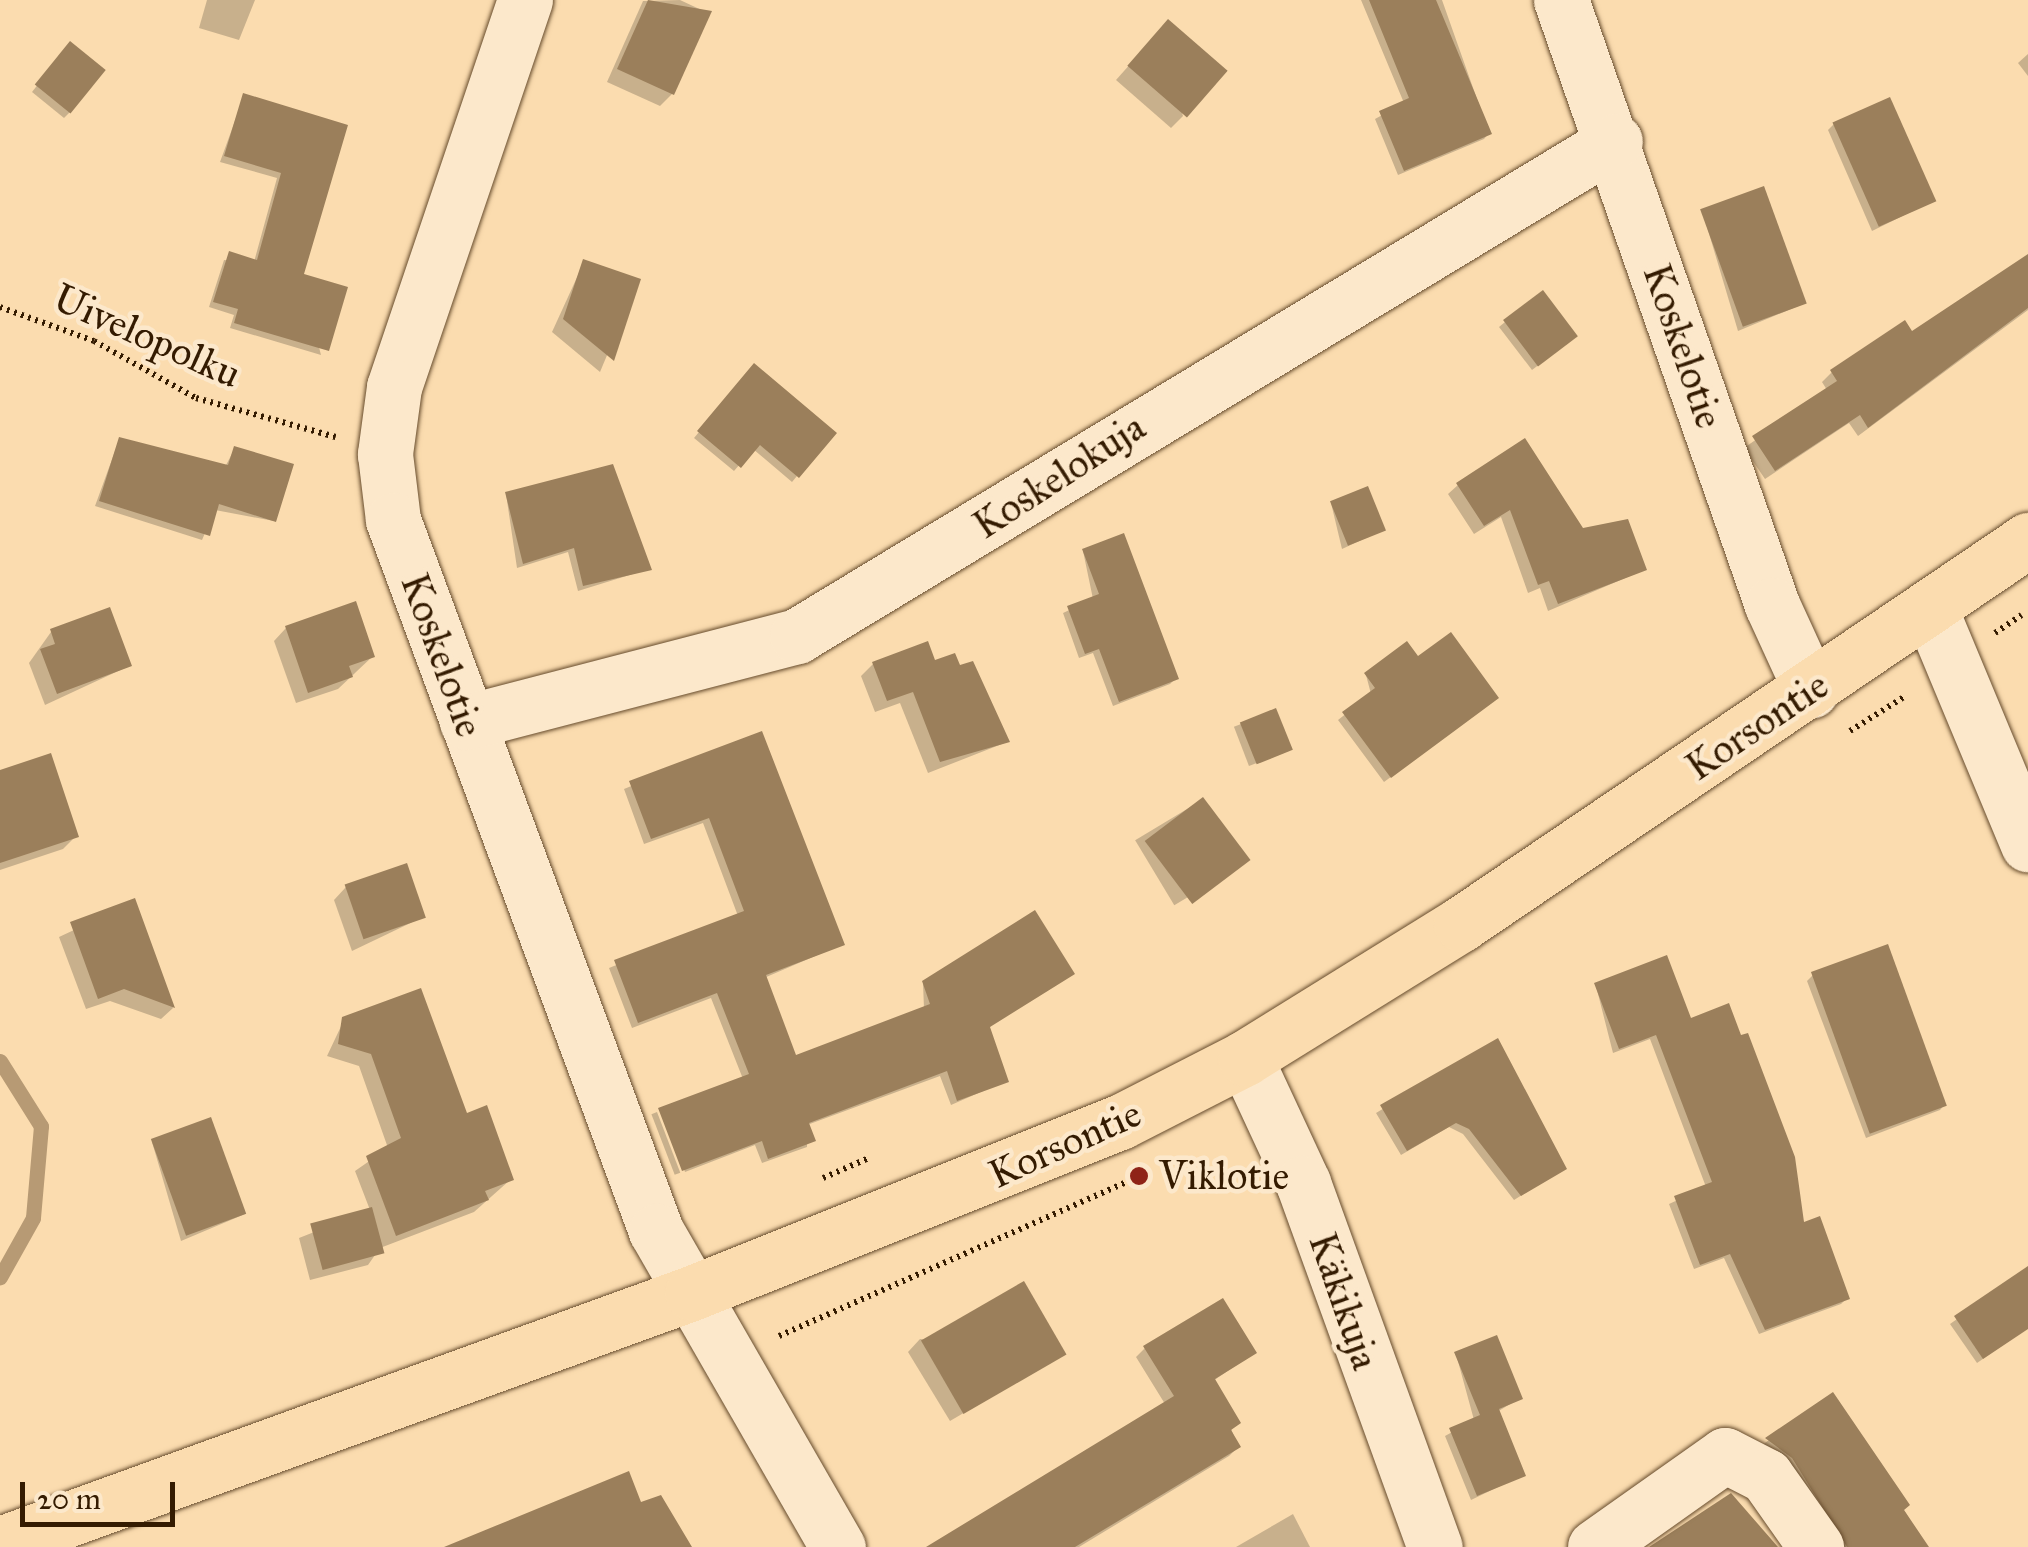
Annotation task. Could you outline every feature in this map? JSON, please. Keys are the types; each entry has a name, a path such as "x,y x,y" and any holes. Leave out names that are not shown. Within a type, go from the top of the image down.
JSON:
{"main road":[{"name":"Korsontie","path":"0,1544 692,1293 1016,1170 1245,1058 1810,690 2028,540"}],"street":[{"name":"Koskelotie","path":"524,0 394,387 385,454 393,520 656,1231 692,1293"},
{"name":"Koskelotie","path":"1561,0 1615,141 1772,605 1810,690"},
{"name":"Koskelokuja","path":"467,722 798,636 1615,141"},
{"path":"1930,609 2028,844"},
{"name":"Käkikuja","path":"1245,1058 1302,1182 1435,1547"},
{"path":"692,1293 838,1547"},
{"path":"1594,1547 1725,1455 1766,1476 1816,1547"}],"path":[{"name":"Uivelopolku","path":"0,306 94,341 196,398 385,454"}],"building":[{"path":"648,0 712,11 674,95 617,69"},
{"path":"1369,0 1436,0 1492,134 1404,171 1379,111 1409,98"},
{"path":"1168,19 1228,71 1187,118 1127,66"},
{"path":"70,41 106,70 71,113 35,85"},
{"path":"243,93 348,125 304,274 348,287 329,351 234,323 238,309 213,302 229,251 257,260 281,173 224,156"},
{"path":"1890,97 1936,201 1879,227 1832,123"},
{"path":"1764,186 1807,303 1743,327 1700,209"},
{"path":"2028,254 2028,308 1868,428 1860,415 1775,471 1752,436 1837,381 1830,370 1905,320 1912,331"},
{"path":"583,259 641,279 614,361 563,319"},
{"path":"1543,290 1578,336 1538,366 1503,320"},
{"path":"754,363 837,433 799,478 760,445 741,468 697,431"},
{"path":"119,437 228,465 234,446 294,464 276,522 219,504 210,536 99,501"},
{"path":"1525,438 1583,528 1628,519 1647,570 1558,604 1549,581 1538,585 1510,510 1484,526 1456,483"},
{"path":"613,464 652,570 583,586 574,548 523,564 505,492"},
{"path":"1368,486 1386,531 1348,546 1330,501"},
{"path":"1124,533 1179,679 1119,702 1099,649 1085,654 1067,606 1099,594 1082,549"},
{"path":"356,601 375,657 349,666 353,677 308,693 285,626"},
{"path":"110,607 132,666 57,694 40,649 55,644 50,629"},
{"path":"1451,632 1499,698 1391,778 1342,712 1375,688 1364,673 1407,641 1418,656"},
{"path":"928,641 935,660 955,653 960,665 973,661 1010,742 940,762 913,692 887,701 872,662"},
{"path":"1276,708 1293,750 1257,764 1240,723"},
{"path":"762,731 845,945 766,975 796,1055 930,1004 922,981 1035,910 1075,974 990,1027 1009,1082 957,1101 947,1071 809,1123 816,1141 768,1159 762,1141 682,1171 658,1108 749,1074 717,993 638,1023 614,960 744,911 709,818 651,839 629,781"},
{"path":"51,753 79,837 0,863 0,770"},
{"path":"1203,797 1251,860 1192,904 1145,841"},
{"path":"407,863 426,918 363,939 345,884"},
{"path":"135,898 175,1008 124,989 98,999 70,922"},
{"path":"1888,944 1947,1106 1870,1134 1811,972"},
{"path":"1667,955 1691,1018 1729,1003 1741,1035 1748,1033 1795,1157 1804,1222 1820,1216 1850,1299 1765,1330 1730,1254 1700,1265 1674,1196 1712,1182 1656,1035 1619,1049 1594,983"},
{"path":"421,988 467,1113 487,1105 514,1180 485,1191 489,1200 396,1236 366,1156 401,1138 371,1054 338,1044 342,1017"},
{"path":"1498,1038 1567,1169 1521,1196 1469,1129 1456,1123 1407,1151 1380,1105"},
{"path":"211,1117 246,1214 186,1236 151,1139"},
{"path":"372,1207 384,1253 323,1270 310,1224"},
{"path":"2028,1266 2028,1329 1983,1359 1954,1316"},
{"path":"1024,1281 1066,1355 963,1414 921,1340"},
{"path":"1223,1298 1257,1353 1215,1379 1241,1423 1231,1430 1241,1447 1075,1547 926,1547 1174,1396 1143,1346"},
{"path":"1497,1335 1523,1399 1499,1409 1526,1476 1477,1496 1449,1428 1480,1415 1454,1352"},
{"path":"1833,1392 1910,1505 1904,1510 1929,1547 1847,1547 1792,1458 1765,1438"},
{"path":"629,1471 641,1502 661,1495 692,1547 444,1547"},
{"path":"1731,1493 1778,1547 1649,1547"}],"waterway":[{"path":"0,1061 41,1126 33,1218 0,1277"}],"place":[{"name":"Viklotie","path":"1139,1176"}]}
